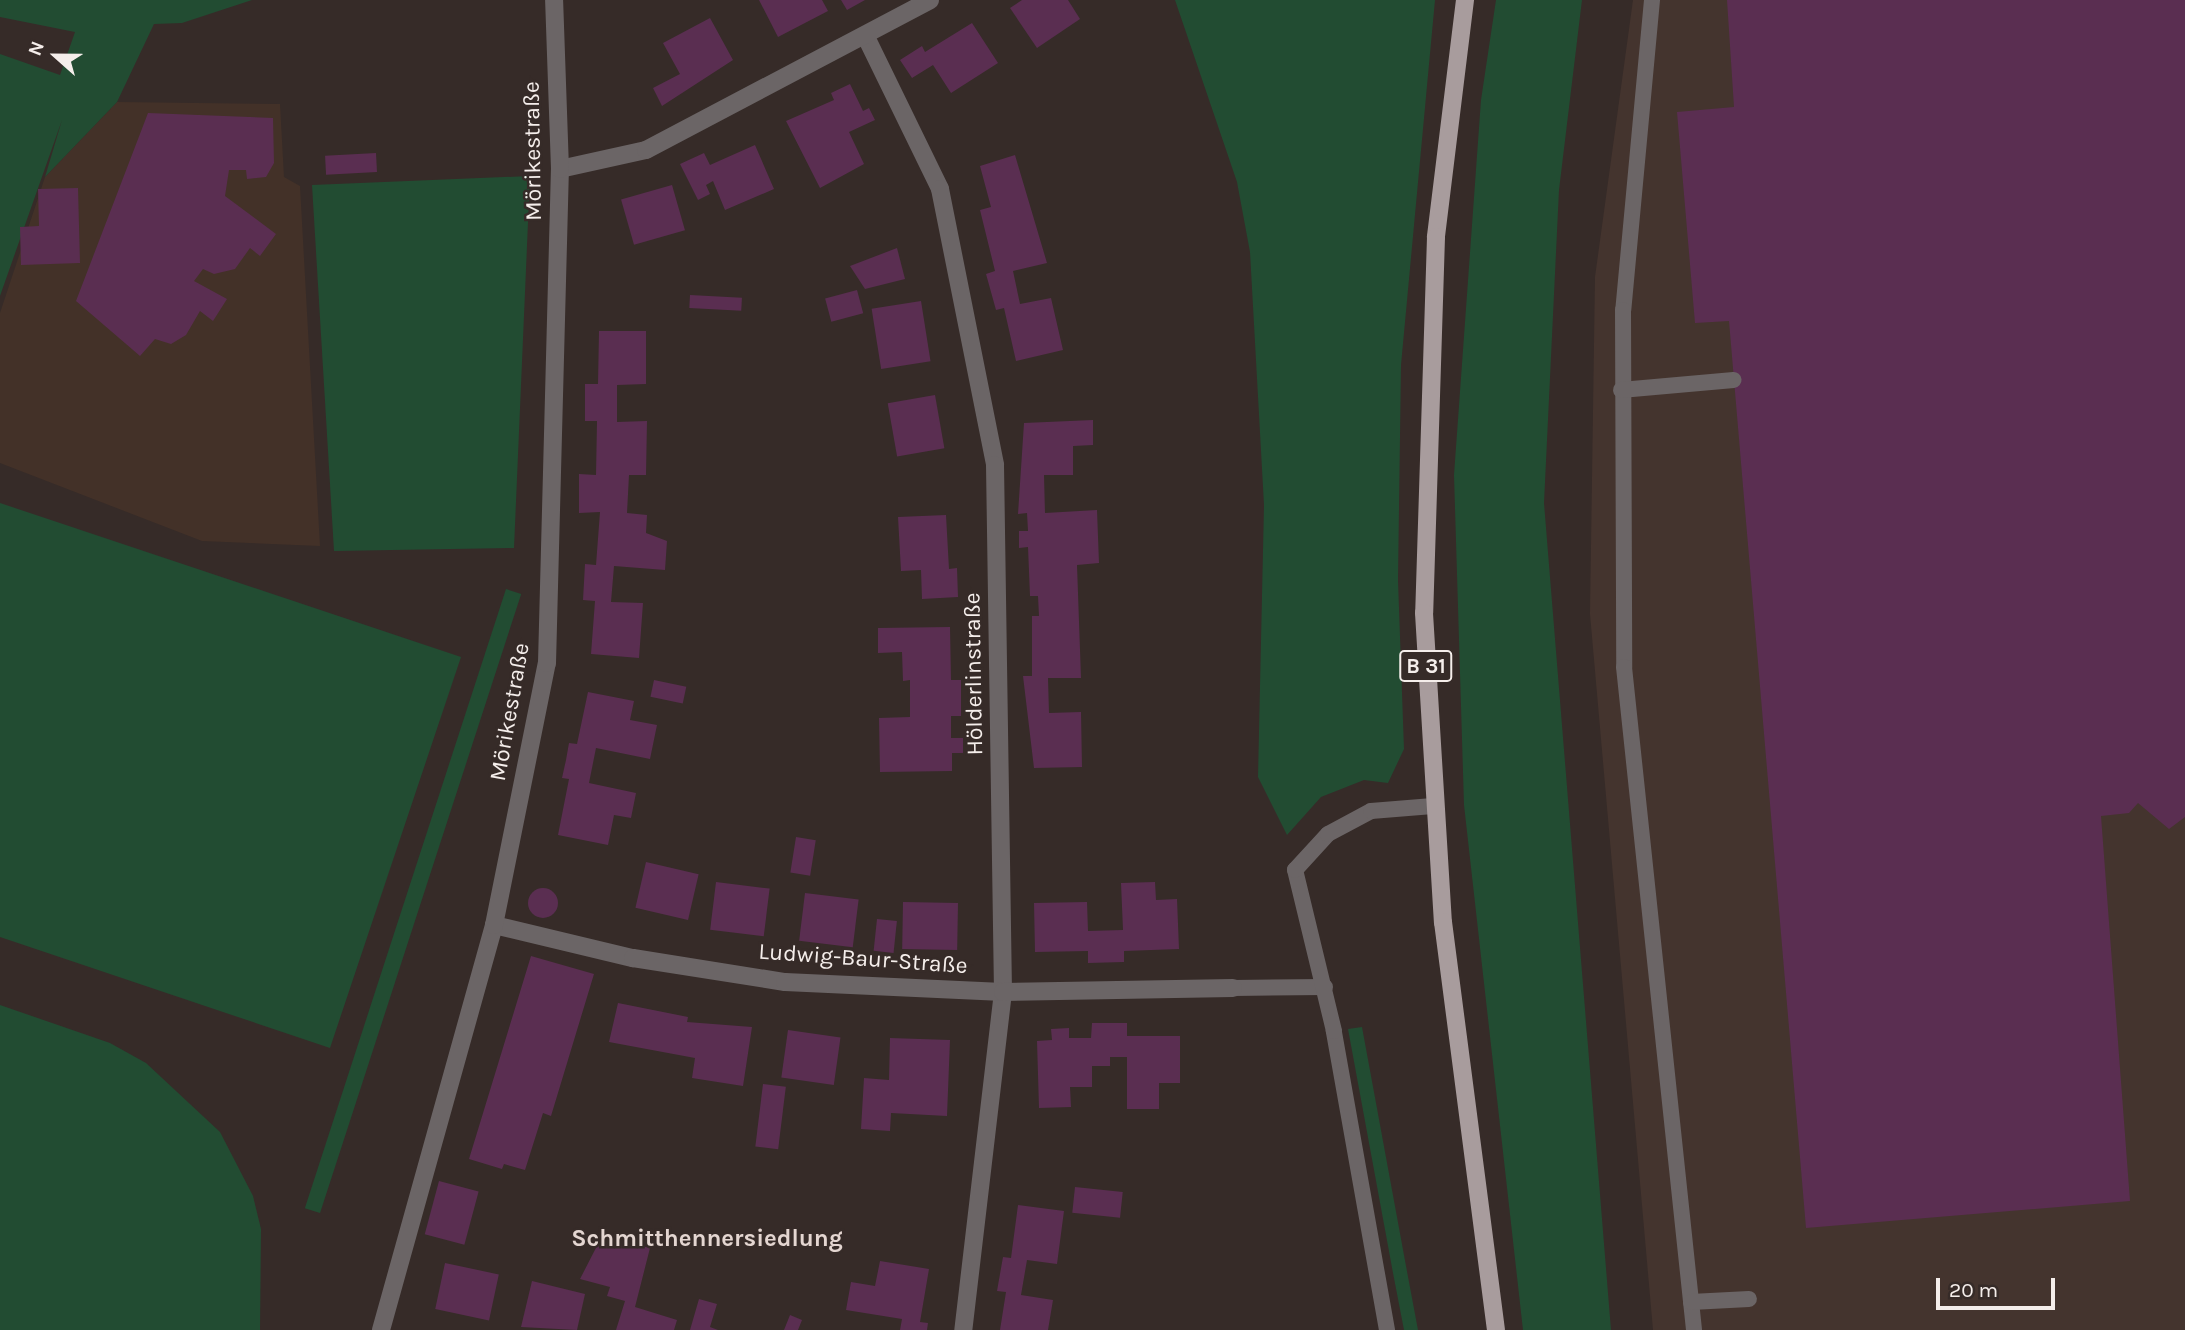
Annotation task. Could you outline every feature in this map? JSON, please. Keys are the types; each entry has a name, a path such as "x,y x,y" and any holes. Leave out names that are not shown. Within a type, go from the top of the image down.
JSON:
{"main road":[{"name":"B 31","path":"1465,0 1436,237 1427,374 1424,612 1433,806 1496,1330"}],"street":[{"name":"Mörikestraße","path":"381,1330 494,925 547,663 560,169 554,0"},
{"path":"560,169 646,150 866,37 930,0"},
{"name":"Hölderlinstraße","path":"866,37 940,190 995,465 1003,992 963,1330"},
{"name":"Ludwig-Baur-Straße","path":"494,925 633,958 785,982 1003,992 1233,988"}],"lane":[{"path":"1652,0 1621,390 1624,667 1694,1330"},
{"path":"1621,390 1734,380"},
{"path":"1387,1330 1325,987 1295,870 1328,834 1371,811 1433,806"},
{"path":"1233,988 1325,987"},
{"path":"1691,1302 1749,1299"}],"shaded area":[{"path":"1633,0 2185,0 2185,1330 1653,1330 1590,614 1595,277"},
{"path":"117,102 280,104 284,177 300,186 320,546 202,541 0,463 0,313 45,177"}],"green space":[{"path":"0,0 252,0 182,23 154,24 117,102 45,177 62,120 0,296 0,54 60,75 75,32 0,17"},
{"path":"1175,0 1435,0 1401,365 1398,580 1404,749 1388,783 1364,780 1321,797 1287,835 1258,777 1264,505 1250,252 1237,182"},
{"path":"1496,0 1582,0 1559,190 1544,503 1611,1330 1523,1330 1464,805 1454,475 1481,100"},
{"path":"530,176 514,548 334,551 312,185"},
{"path":"0,503 461,657 330,1048 0,937"},
{"path":"506,589 521,594 320,1213 305,1208"},
{"path":"0,1005 110,1043 146,1063 220,1132 253,1196 261,1229 260,1330 0,1330"},
{"path":"1362,1027 1418,1330 1404,1330 1393,1273 1348,1029"}],"building":[{"path":"759,0 822,0 828,11 778,37"},
{"path":"841,0 865,0 847,10"},
{"path":"1022,0 1068,0 1080,19 1037,48 1010,8"},
{"path":"1727,0 2185,0 2185,817 2169,829 2138,803 2129,813 2101,816 2130,1201 1806,1228 1729,321 1695,323 1677,112 1734,107"},
{"path":"710,18 733,60 662,106 653,88 680,74 663,43"},
{"path":"972,23 998,63 951,93 933,65 912,78 900,60 922,46 925,52"},
{"path":"850,84 863,111 869,108 875,120 849,132 864,164 820,188 786,121 834,100 831,93"},
{"path":"148,113 273,118 274,163 266,177 247,179 246,170 229,170 225,196 276,234 260,256 250,248 235,269 214,274 203,269 194,281 227,299 213,321 200,311 186,335 171,344 155,339 140,356 76,301"},
{"path":"755,145 774,189 725,210 713,181 706,185 710,194 698,200 680,164 704,153 710,165"},
{"path":"376,153 377,172 326,175 325,156"},
{"path":"1015,155 1047,263 1013,271 1020,304 1051,298 1063,350 1016,361 1004,308 996,310 986,274 995,271 980,210 991,207 980,166"},
{"path":"672,185 685,230 634,245 621,200"},
{"path":"78,188 80,263 21,265 20,227 39,226 38,189"},
{"path":"897,248 905,279 865,289 850,266"},
{"path":"857,290 863,313 831,322 825,299"},
{"path":"690,295 742,298 741,311 689,308"},
{"path":"921,301 931,361 881,369 872,309"},
{"path":"599,331 646,331 646,384 617,385 617,422 647,421 646,475 629,475 627,513 647,515 646,533 667,541 665,570 614,566 611,602 643,603 639,658 591,654 595,601 583,600 585,564 596,565 600,512 579,513 579,474 596,475 597,421 585,421 585,384 598,384"},
{"path":"935,395 944,448 897,457 888,403"},
{"path":"1093,420 1093,445 1073,446 1073,475 1044,475 1045,513 1097,510 1099,563 1077,565 1081,678 1048,678 1049,713 1081,712 1082,767 1034,768 1023,676 1032,676 1032,616 1039,616 1038,596 1030,596 1028,547 1019,548 1019,531 1028,531 1027,513 1018,514 1024,423"},
{"path":"946,515 949,569 957,568 958,597 922,599 921,570 901,571 898,517"},
{"path":"950,627 951,680 961,680 961,716 951,716 951,738 963,738 963,753 952,753 952,771 880,772 879,718 910,717 910,680 903,681 902,652 878,653 878,628"},
{"path":"654,680 686,687 683,703 650,697"},
{"path":"588,692 634,701 630,720 657,725 650,759 596,748 589,783 636,793 631,818 614,815 608,845 558,835 569,779 562,778 569,743 577,744"},
{"path":"796,837 816,840 810,876 790,873"},
{"path":"646,862 699,874 688,920 635,908"},
{"path":"716,882 770,889 764,936 710,930"},
{"path":"1155,882 1156,900 1177,899 1179,949 1124,951 1124,962 1088,963 1088,951 1035,952 1034,903 1087,902 1088,931 1123,930 1121,883"},
{"path":"543,888 549,889 557,897 557,909 549,917 543,918 537,917 529,909 528,903 529,897 537,889"},
{"path":"805,893 859,900 853,947 799,941"},
{"path":"903,902 958,903 957,950 902,949"},
{"path":"877,919 897,921 894,953 874,951"},
{"path":"531,956 594,974 551,1116 543,1113 525,1170 504,1164 502,1169 469,1159"},
{"path":"618,1003 688,1017 687,1022 752,1027 743,1086 692,1078 695,1058 609,1042"},
{"path":"1092,1023 1127,1023 1127,1036 1180,1036 1180,1083 1159,1083 1159,1109 1127,1109 1127,1057 1110,1057 1110,1066 1092,1066 1092,1087 1070,1087 1071,1107 1039,1108 1037,1041 1052,1040 1051,1029 1069,1028 1069,1038 1091,1038"},
{"path":"788,1030 840,1037 834,1085 781,1078"},
{"path":"890,1038 950,1040 947,1116 891,1113 890,1131 861,1129 864,1078 889,1080"},
{"path":"763,1084 786,1087 778,1149 755,1147"},
{"path":"439,1181 479,1192 464,1245 425,1234"},
{"path":"1075,1187 1123,1192 1120,1218 1072,1213"},
{"path":"1018,1205 1064,1211 1057,1264 1027,1260 1021,1295 1053,1300 1048,1330 1000,1330 1006,1292 997,1291 1003,1257 1011,1258"},
{"path":"622,1241 650,1248 635,1307 677,1320 674,1330 616,1330 625,1301 607,1296 610,1287 580,1279 599,1242 621,1248"},
{"path":"880,1261 929,1269 920,1322 928,1323 927,1330 900,1330 902,1319 846,1310 851,1282 875,1286"},
{"path":"445,1263 499,1274 489,1320 435,1309"},
{"path":"532,1281 585,1294 577,1330 521,1327"},
{"path":"699,1299 717,1304 710,1327 718,1330 690,1330"},
{"path":"790,1315 802,1320 798,1330 784,1330"}],"district":[{"name":"Schmitthennersiedlung","path":"707,1239"}]}
